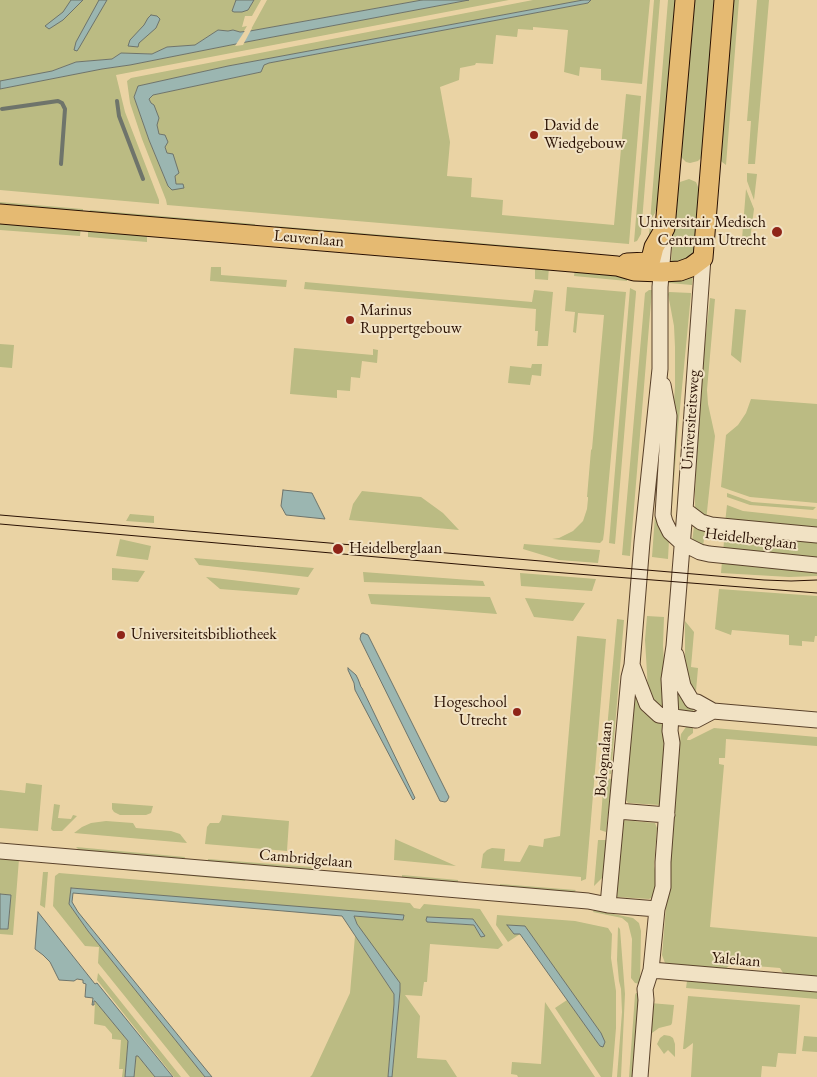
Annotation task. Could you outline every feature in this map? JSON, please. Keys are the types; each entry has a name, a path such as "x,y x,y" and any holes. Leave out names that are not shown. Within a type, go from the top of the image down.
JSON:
{"main road":[{"path":"666,228 685,0"},
{"name":"Universiteitsweg","path":"702,258 724,0"},
{"name":"Leuvenlaan","path":"0,214 617,266 630,270 662,272"},
{"name":"Leuvenlaan","path":"617,266 631,262 648,262 666,228"},
{"path":"662,272 690,267 702,258"}],"street":[{"path":"666,228 660,287 660,369 669,416 663,514 670,532 682,543"},
{"name":"Universiteitsweg","path":"674,646 702,258"},
{"name":"Bolognalaan","path":"608,905 660,369"},
{"name":"Heidelberglaan","path":"685,510 701,522 711,525 817,534"},
{"name":"Heidelberglaan","path":"682,543 700,552 709,554 817,565"},
{"path":"674,646 683,686 692,701 713,711 817,720"},
{"path":"640,1077 646,1000 645,989 651,970 656,909 663,887 663,862 672,743 668,679 674,646"},
{"path":"632,665 647,704 659,715 696,720 713,711"},
{"path":"672,743 687,719"},
{"path":"616,812 666,815"},
{"name":"Cambridgelaan","path":"0,851 588,901 608,905"},
{"path":"608,905 656,909"},
{"name":"Yalelaan","path":"651,970 817,984"}],"green space":[{"path":"0,0 236,0 232,11 248,10 254,0 261,0 252,16 245,16 242,27 247,26 244,31 218,30 195,45 167,47 152,54 121,53 112,59 76,62 0,86"},
{"path":"267,0 422,0 250,31"},
{"path":"469,0 509,0 116,75 125,112 159,204 0,190 0,89"},
{"path":"533,0 583,0 228,66 138,86 134,97 168,186 176,184 175,176 165,147 165,135 159,134 149,99 153,95 261,72 264,65 269,63 588,3 591,0 650,0 642,84 601,80 601,69 580,67 579,76 564,72 568,30 533,27 533,30 518,29 517,37 496,35 493,64 476,63 475,65 460,68 459,80 440,87 450,142 447,176 472,178 471,197 503,200 502,215 614,225 626,94 641,96 629,244 167,205 130,103 127,81 131,78"},
{"path":"654,0 660,0 641,234 637,241 634,242"},
{"path":"668,0 677,0 660,197 652,218 651,234 649,234"},
{"path":"692,0 717,0 703,151 702,157 698,161 690,163 686,162 680,154"},
{"path":"731,0 739,0 726,165 718,159"},
{"path":"757,0 769,0 755,164 748,164 751,121 747,121"},
{"path":"747,173 757,174 754,200 747,181"},
{"path":"689,179 696,182 700,192 696,244 693,254 687,262 671,263 676,189 680,182"},
{"path":"746,189 754,209 750,240 742,239"},
{"path":"0,202 83,209 83,213 0,205"},
{"path":"90,210 255,224 255,226 89,213"},
{"path":"0,222 81,227 80,236 0,230"},
{"path":"275,226 420,238 420,241 275,229"},
{"path":"88,228 147,233 147,242 88,237"},
{"path":"223,239 549,267 548,280 535,279 535,269 222,242"},
{"path":"443,240 549,249 550,251 443,242"},
{"path":"211,267 221,267 221,275 287,280 286,287 210,281"},
{"path":"575,269 627,274 627,281 574,276"},
{"path":"693,273 692,285 669,283 669,278"},
{"path":"305,282 532,302 534,290 553,292 548,346 537,346 538,331 535,331 536,309 304,289"},
{"path":"567,287 626,292 604,533 603,540 600,543 552,539 559,538 573,531 583,521 587,509 604,315 578,313 576,333 573,332 575,312 565,311"},
{"path":"630,288 636,291 636,293 615,544 609,543"},
{"path":"652,290 630,556 622,555 645,293"},
{"path":"669,292 691,293 671,519 667,510 675,386 675,347"},
{"path":"710,298 715,299 707,390 715,436 706,521 695,509 695,492 700,389"},
{"path":"735,309 746,310 741,363 731,355"},
{"path":"0,344 14,345 12,368 0,367"},
{"path":"294,348 373,355 373,349 378,350 377,363 362,361 360,378 351,377 350,391 337,390 337,398 290,394"},
{"path":"532,364 542,364 541,376 532,375 530,385 508,383 510,366 531,368"},
{"path":"751,399 817,404 817,503 750,497 721,487 726,435 738,425 746,413"},
{"path":"362,491 421,497 443,513 459,530 349,520 353,504"},
{"path":"727,493 752,502 816,507 813,510 750,505 727,497"},
{"path":"727,505 743,511 817,519 817,531 725,523"},
{"path":"130,514 154,516 154,523 126,521"},
{"path":"655,515 659,515 669,540 668,559 652,557"},
{"path":"694,526 705,530 703,547 692,542"},
{"path":"725,531 817,538 817,560 723,552"},
{"path":"120,539 151,546 148,560 116,556"},
{"path":"524,544 600,550 598,563 559,560 523,549"},
{"path":"194,558 314,568 308,577 199,565"},
{"path":"722,561 817,568 817,576 789,577 721,573"},
{"path":"112,568 145,571 138,582 112,580"},
{"path":"363,572 483,581 485,586 364,582"},
{"path":"520,573 596,579 592,591 521,586"},
{"path":"206,577 300,588 297,595 220,589"},
{"path":"719,589 817,596 817,636 815,636 814,642 802,641 802,646 789,645 789,635 732,630 731,635 715,629"},
{"path":"368,594 490,597 497,614 371,604"},
{"path":"525,598 585,603 573,621 534,617"},
{"path":"647,616 664,617 663,646 667,710 653,702 648,690 645,640"},
{"path":"617,619 624,620 611,774 603,773"},
{"path":"685,621 694,632 691,667 698,668 696,691 690,686 686,674"},
{"path":"577,636 606,639 586,879 581,881 581,877 481,868 483,854 487,850 492,848 505,849 504,861 520,862 529,845 543,847 544,839 560,836"},
{"path":"677,692 694,710 692,712 675,711"},
{"path":"634,695 643,712 653,720 665,725 660,805 628,803 624,797"},
{"path":"693,726 693,733 687,740 714,728 817,737 817,746 726,739 725,758 719,758 719,764 724,765 710,927 817,937 817,979 785,976 780,968 731,964 723,971 673,966 665,963 662,955 680,741 681,734 686,727"},
{"path":"604,778 612,779 606,832 600,830"},
{"path":"26,783 42,785 38,831 0,828 0,790 25,793"},
{"path":"112,803 153,806 151,813 146,815 120,815 112,809"},
{"path":"54,804 60,805 58,818 71,819 73,815 77,816 62,831 53,831 51,829"},
{"path":"222,815 289,821 287,851 205,844 207,827 210,823 219,823"},
{"path":"622,820 655,823 657,828 654,866 659,886 655,896 649,899 617,897"},
{"path":"106,821 133,823 136,828 171,831 180,834 187,843 74,833 91,823"},
{"path":"395,839 456,866 394,860"},
{"path":"598,840 606,840 603,877 594,886"},
{"path":"76,847 185,857 184,860 80,851"},
{"path":"0,858 19,859 13,935 0,934 0,929 8,929 11,895 0,894"},
{"path":"208,859 311,867 312,870 208,861"},
{"path":"83,866 246,879 245,881"},
{"path":"43,872 48,872 45,908 40,905"},
{"path":"59,873 410,903 414,908 420,909 424,904 480,909 503,945 498,949 430,944 427,982 424,982 422,996 405,995 420,1016 417,1058 446,1060 457,1077 392,1077 400,991 357,924 354,916 403,920 404,917 71,888 69,904 88,931 205,1077 190,1077 98,963 99,947 85,946 53,906 55,876","holes":["427,917 473,919 484,936 481,937 474,925 427,922 426,920"]},
{"path":"402,875 458,880 458,883 402,879"},
{"path":"500,884 576,890 574,892 500,886"},
{"path":"594,910 633,918 639,923 641,931 640,984 635,983 631,978 632,939 628,923 622,918 593,912"},
{"path":"497,915 575,921 608,928 612,934 611,958 616,991 616,1028 612,1077 601,1077 555,1008 567,1000 600,1046 601,1033 525,927 508,925 514,934 520,934 508,942 496,925"},
{"path":"618,927 620,929 625,994 621,1077 617,1077 622,1012 617,960"},
{"path":"355,936 394,994 388,1077 310,1077 350,993"},
{"path":"98,973 181,1077 174,1077 97,980"},
{"path":"687,981 817,992 817,999 686,988"},
{"path":"639,993 636,1077 629,1077 635,995"},
{"path":"688,996 800,1005 796,1054 778,1053 776,1067 762,1066 761,1077 691,1077 693,1043 683,1049"},
{"path":"95,1001 128,1041 125,1077 122,1077 123,1069 119,1069 121,1040 112,1039 112,1034 105,1026 94,1024"},
{"path":"545,1002 595,1077 518,1077 511,1074 512,1062 541,1064"},
{"path":"650,1003 674,1005 671,1025 659,1028 652,1033 650,1039"},
{"path":"664,1035 673,1038 675,1057 668,1050 664,1054 657,1044"},
{"path":"804,1036 817,1037 817,1052 802,1051"},
{"path":"136,1056 138,1056 155,1077 134,1077"}],"water":[{"path":"71,0 83,0 63,20 49,29 45,26 63,12"},
{"path":"99,0 107,0 79,48 77,51 74,50 76,42"},
{"path":"236,0 254,0 248,10 234,12 232,11"},
{"path":"422,0 469,0 0,89 0,81 52,71 76,62 112,59 121,53 152,54 167,47 195,45 218,30 250,31"},
{"path":"591,0 588,3 269,63 264,65 261,72 153,95 149,99 154,105 159,118 157,125 159,134 165,135 168,142 165,147 167,153 173,154 179,173 175,176 176,184 183,184 184,188 172,190 168,186 134,97 138,86 228,66"},
{"path":"151,15 157,16 160,19 156,28 139,43 138,47 128,46 130,40"},
{"path":"283,490 312,493 325,519 286,515 281,506"},
{"path":"363,633 368,635 449,797 445,802 440,801 360,639"},
{"path":"348,668 358,679 415,798 413,800 355,690"},
{"path":"71,888 404,915 403,920 354,916 357,924 400,983 392,1077 388,1077 394,994 342,916 73,893 72,902 78,912 212,1077 205,1077 88,931 69,904"},
{"path":"0,894 11,895 8,929 0,929"},
{"path":"38,912 173,1077 155,1077 136,1056 134,1077 125,1077 128,1041 95,1001 94,1005 92,1005 93,998 85,997 86,984 83,983 83,980 59,980 50,962 35,949"},
{"path":"427,917 473,919 485,936 481,937 474,925 427,922"},
{"path":"507,925 525,926 601,1033 605,1042 603,1047 597,1042 520,934 514,934"}],"pier":[{"path":"252,28 243,45 235,46 246,29"}],"waterway":[{"path":"2,109 58,101 62,103 65,109 61,164"},
{"path":"117,101 119,116 143,179"}],"tram line":[{"path":"0,515 764,580 817,580"},
{"path":"0,524 514,569 817,593"}],"place":[{"name":"David de Wiedgebouw","path":"534,135"},
{"name":"Universitair Medisch Centrum Utrecht","path":"777,232"},
{"name":"Marinus Ruppertgebouw","path":"350,320"},
{"name":"Heidelberglaan","path":"338,549"},
{"name":"Universiteitsbibliotheek","path":"121,635"},
{"name":"Hogeschool Utrecht","path":"517,712"}]}
